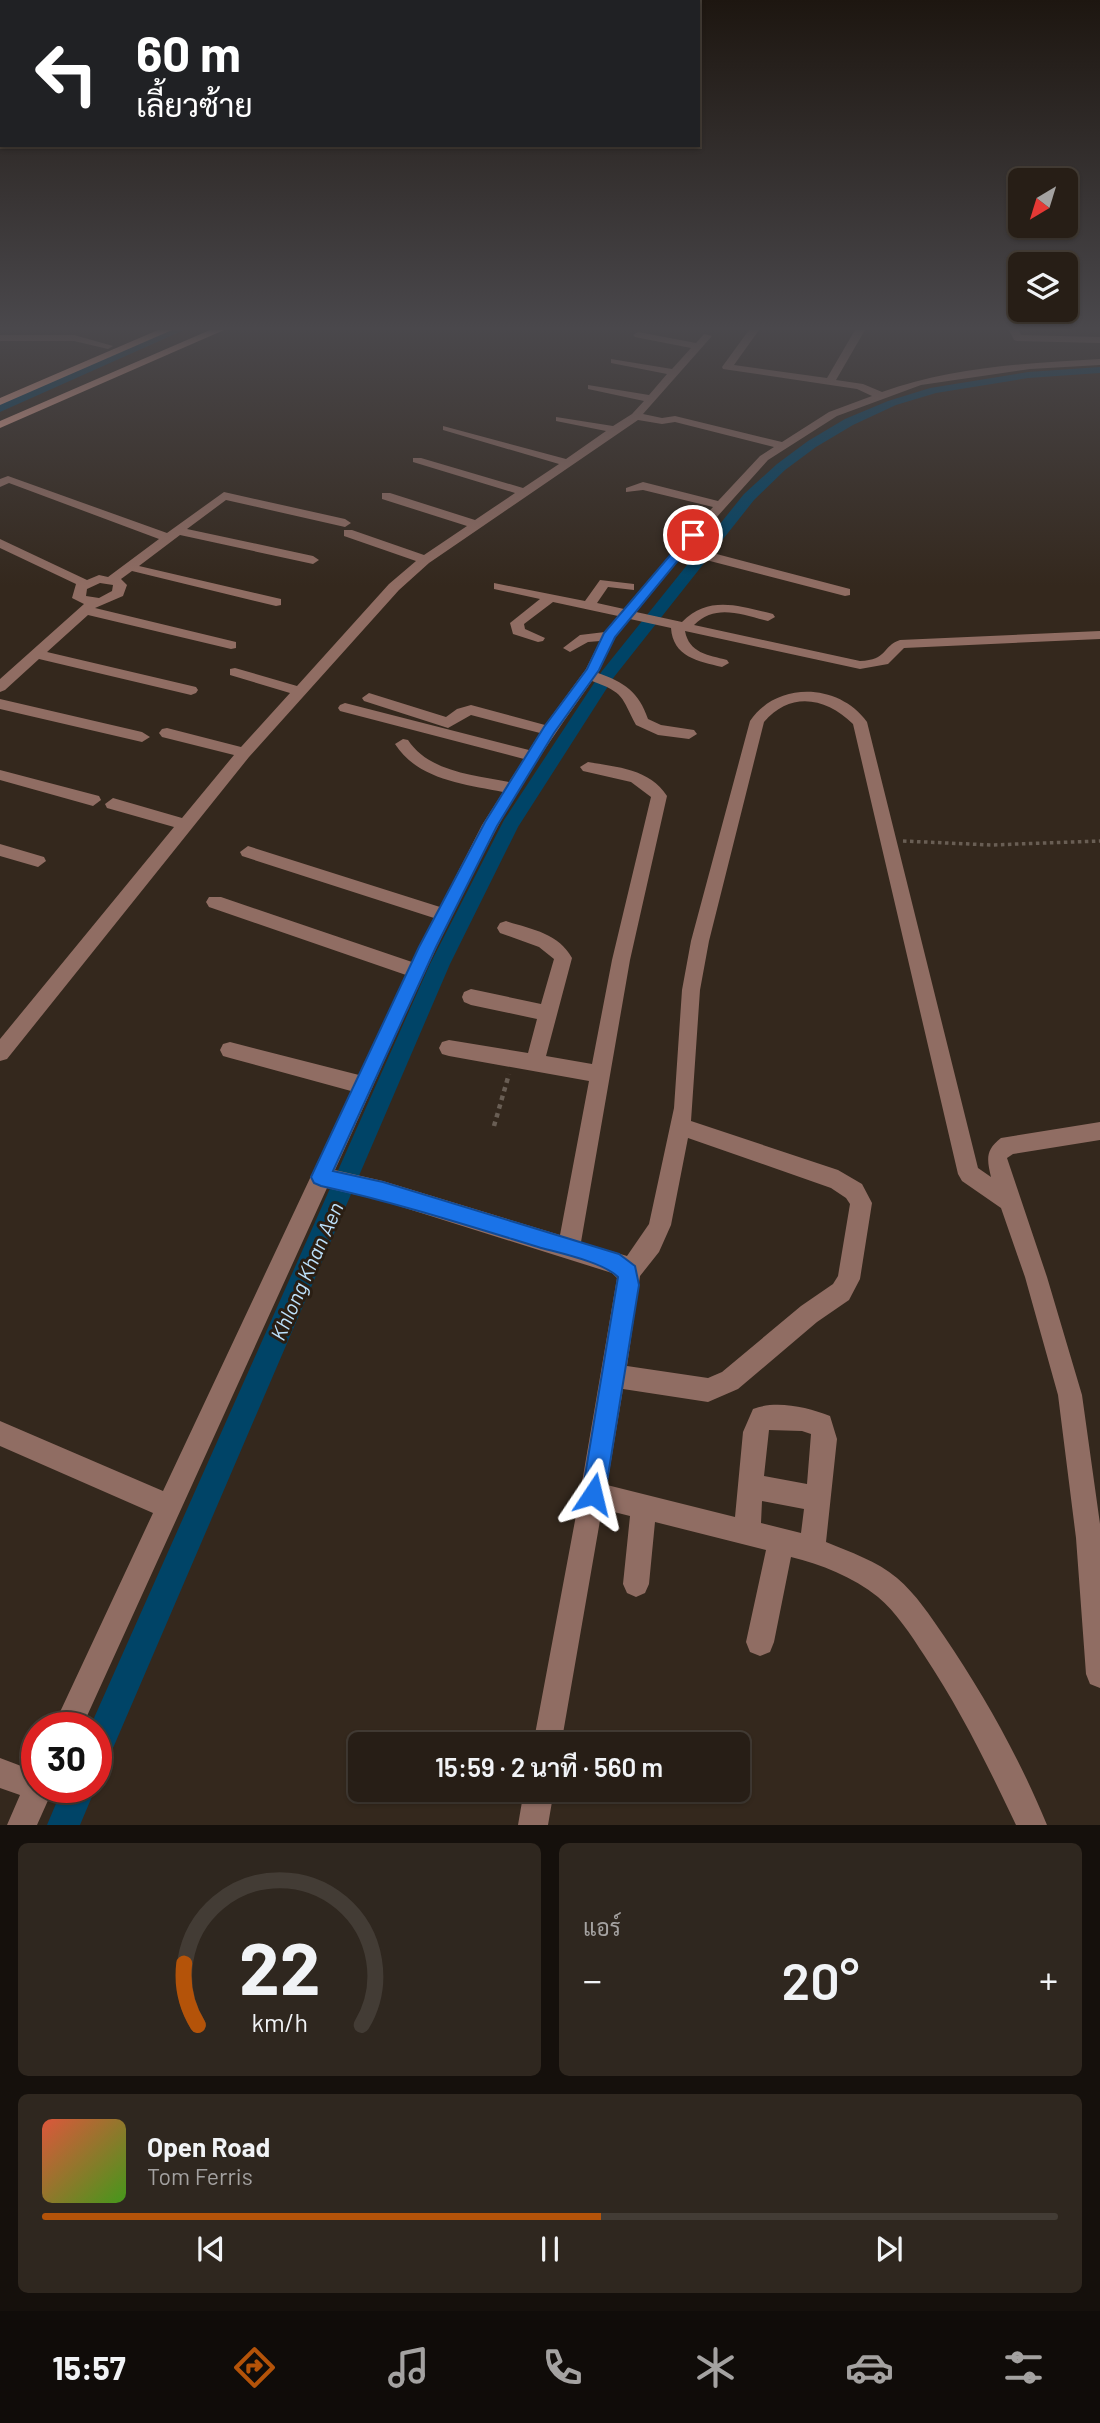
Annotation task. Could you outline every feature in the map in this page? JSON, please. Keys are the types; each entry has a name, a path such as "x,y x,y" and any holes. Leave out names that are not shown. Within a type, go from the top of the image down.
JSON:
{"main road":[{"path":"0,425 22,415"}],"street":[{"path":"0,1053 244,753 394,587 425,560 635,415"},
{"path":"654,415 662,421 675,419 780,445"},
{"path":"74,1712 328,1179 363,1085 416,971 512,788 549,731 595,677 609,636 687,551 719,505 780,445 831,415"},
{"path":"560,419 615,430"},
{"path":"447,428 569,463"},
{"path":"417,460 525,492"},
{"path":"0,484 8,480 173,535 313,560"},
{"path":"630,490 643,486 719,505"},
{"path":"112,580 224,496 347,528 425,560"},
{"path":"386,496 477,526"},
{"path":"0,543 86,584"},
{"path":"687,551 845,592"},
{"path":"129,567 276,602"},
{"path":"0,687 89,606 118,593 120,585 112,580 99,579 86,584 78,591 79,598 89,606 231,645"},
{"path":"587,607 605,583 629,587"},
{"path":"499,586 860,665 878,665 890,657 900,644 1100,635"},
{"path":"538,638 518,631 517,624 550,598"},
{"path":"678,625 696,613 718,606 768,617"},
{"path":"678,625 677,637 683,647 698,657 722,663"},
{"path":"570,648 585,638 609,636"},
{"path":"36,654 191,690"},
{"path":"235,672 299,691"},
{"path":"595,677 620,687 636,702 641,722 647,727 689,734"},
{"path":"628,1273 651,1244 660,1226 682,1127 688,1080 691,990 700,941 729,822 758,721 765,709 775,701 808,696 825,697 852,712 860,722 969,1174 1009,1201"},
{"path":"369,698 448,723 462,712 471,710 549,731"},
{"path":"0,704 142,737"},
{"path":"345,708 532,756"},
{"path":"167,733 244,753"},
{"path":"403,744 406,752 418,763 512,788"},
{"path":"569,1247 621,960 659,796 642,780 588,767"},
{"path":"0,775 93,800"},
{"path":"113,804 187,825"},
{"path":"0,850 38,862"},
{"path":"248,852 444,915"},
{"path":"215,902 416,971"},
{"path":"506,928 545,941 558,949 563,958 535,1063"},
{"path":"471,997 548,1013"},
{"path":"449,1048 600,1074"},
{"path":"230,1050 363,1085"},
{"path":"613,1376 709,1390 730,1381 809,1314 841,1292 849,1279 861,1203 854,1191 838,1180 682,1127"},
{"path":"1100,1132 1008,1145 1000,1150 997,1158 1036,1277 1070,1395 1089,1538 1100,1674"},
{"path":"328,1179 383,1191 569,1247 619,1264 628,1273 629,1285 549,1732"},
{"path":"747,1533 755,1432 762,1418 802,1419 821,1425 825,1439 812,1549"},
{"path":"0,1433 170,1507"},
{"path":"751,1486 818,1499"},
{"path":"593,1494 812,1549 859,1569 888,1588 919,1623 954,1675 985,1729 1032,1825"},
{"path":"636,1584 644,1506"},
{"path":"760,1642 781,1541"},
{"path":"0,1773 21,1781"},
{"path":"533,1825 537,1802"},
{"path":"22,1825 32,1803"}],"path":[{"path":"889,840 991,845 1100,841"},
{"path":"494,1126 514,1059"}],"waterway":[{"name":"Khlong Khan Aen","path":"112,1714 440,964 510,825 608,674 749,497 781,467 812,444 864,415"},
{"name":"Khlong Khan Aen","path":"63,1825 73,1803"}],"route":[{"path":"593,1494 629,1285 628,1273 619,1264 569,1247 383,1191 321,1177 428,947 490,825 549,731 593,670 609,636 693,535"}]}
